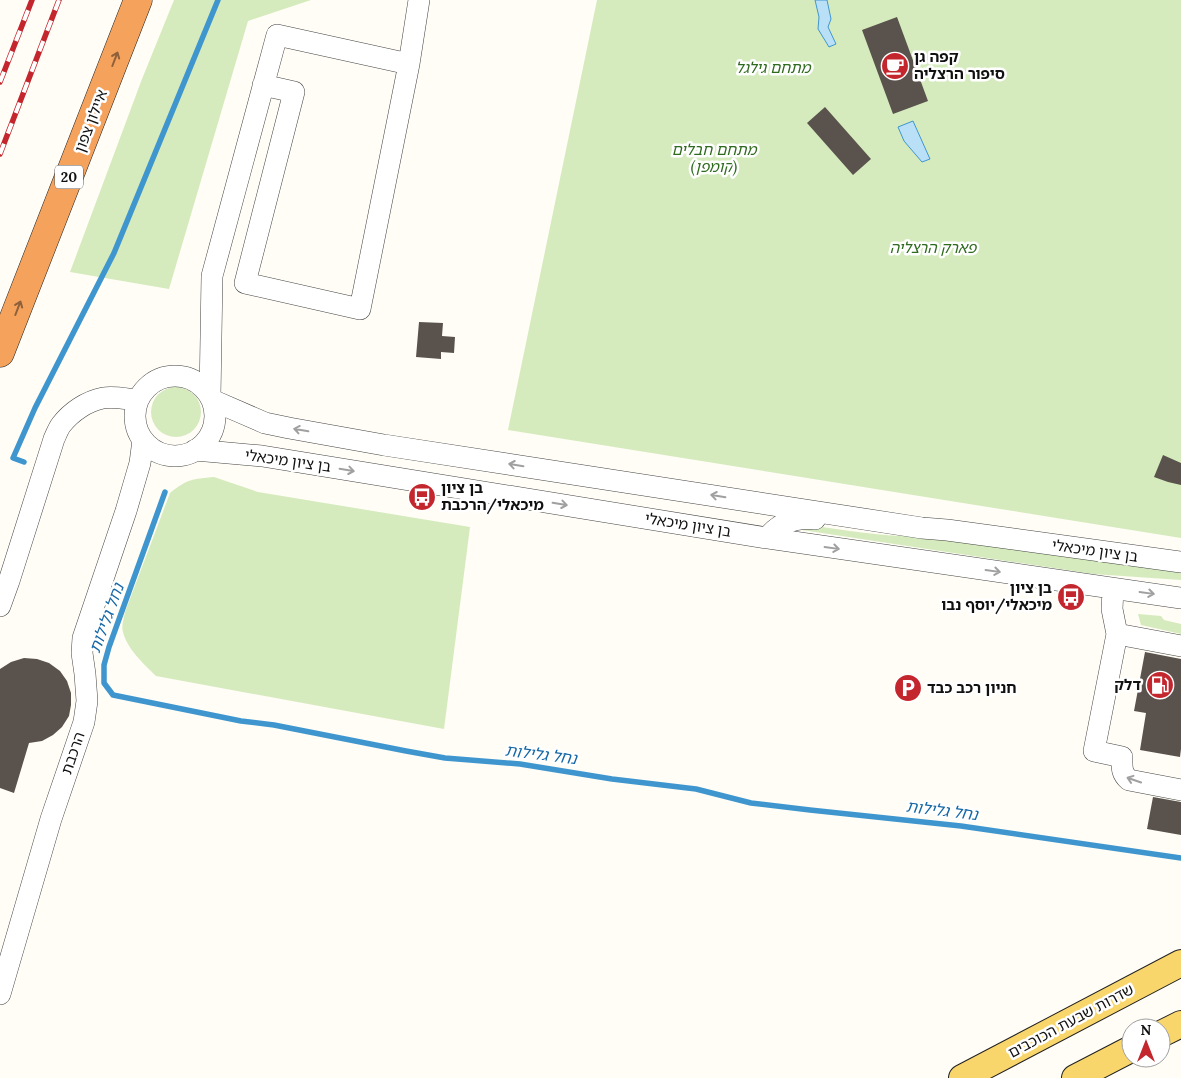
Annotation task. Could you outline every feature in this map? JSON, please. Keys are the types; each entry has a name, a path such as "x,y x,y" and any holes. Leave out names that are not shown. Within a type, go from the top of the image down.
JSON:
{"highway":[{"name":"איילון צפון","path":"0,353 138,0"}],"main road":[{"name":"שדרות שבעת הכוכבים","path":"962,1078 1181,963"},
{"path":"1075,1078 1121,1054"}],"street":[{"path":"264,84 294,92 245,283 360,309 409,64 419,0"},
{"path":"186,377 197,361 212,276 277,35 409,64"},
{"path":"211,285 211,399"},
{"path":"173,376 186,377 198,383 211,399 214,410 214,422 211,433 204,443 195,450 188,453 170,455 160,453 143,440 138,431 135,421 135,410 138,400 151,383 161,378 173,376"},
{"path":"0,606 54,439 61,425 74,412 90,401 103,398 138,400"},
{"name":"בן ציון מיכאלי","path":"211,399 265,423 384,445 922,528 1181,562"},
{"name":"הרכבת","path":"0,994 51,819 84,722 86,701 82,653 83,638 126,511 140,463 143,440"},
{"name":"בן ציון מיכאלי","path":"195,450 262,456 767,538 788,532 1113,589 1181,598"},
{"name":"הרכבת","path":"126,511 154,470 170,455"},
{"path":"753,502 778,514 788,532"},
{"path":"788,532 788,521 809,519 889,528 922,528"},
{"path":"1113,589 1112,609 1117,634 1094,751 1122,756 1124,776 1129,780 1181,790"},
{"path":"1117,634 1181,646"}],"green space":[{"path":"174,0 311,0 248,21 169,289 70,272 142,79"},
{"name":"פארק הרצליה","path":"597,0 1181,0 1181,538 508,430"},
{"path":"181,387 194,394 200,402 200,422 194,430 186,436 171,437 158,430 152,422 151,407 158,394 166,388"},
{"path":"214,477 258,492 470,527 444,729 156,676 141,661 125,638 122,630 123,622 125,612 170,493 190,480"},
{"path":"808,525 890,535 938,536 1181,573 1181,580 1093,574 802,530"},
{"path":"1138,614 1161,616 1164,620 1181,624 1181,634 1141,625"}],"water":[{"path":"815,0 827,0 831,19 828,27 836,44 829,47 818,29 819,17"},
{"path":"913,121 930,159 922,162 904,141 898,127"}],"building":[{"name":"קפה גן סיפור הרצליה","path":"897,17 928,101 893,114 862,30"},
{"path":"825,107 871,159 853,175 807,123"},
{"path":"419,322 443,323 442,336 455,337 454,353 441,352 441,359 416,357"},
{"path":"1163,455 1181,463 1181,485 1154,477"},
{"name":"דלק","path":"1145,652 1181,659 1180,757 1140,750 1146,713 1134,711"},
{"path":"24,658 37,659 49,663 60,671 67,681 71,693 71,705 69,716 62,727 42,741 29,743 14,793 0,788 0,669 11,662"},
{"path":"1153,797 1181,802 1181,835 1147,829"}],"waterway":[{"path":"24,462 13,458 35,408 114,253 218,0"},
{"name":"נחל גלילות","path":"165,492 104,665 104,683 113,695 241,721 274,725 445,758 520,764 612,779 696,789 751,803 961,826 1181,858"}],"railway":[{"path":"0,82 32,0"},
{"path":"0,154 59,0"}],"place":[{"name":"קפה גן סיפור הרצליה","path":"895,66"},
{"name":"בן ציון מיכאלי/הרכבת","path":"422,497"},
{"name":"בן ציון מיכאלי/יוסף נבו","path":"1071,597"},
{"name":"דלק","path":"1160,685"},
{"name":"חניון רכב כבד","path":"908,688"}],"park label":[{"name":"מתחם גילגל","path":"773,68"},
{"name":"מתחם חבלים (קומפן)","path":"714,158"}]}
